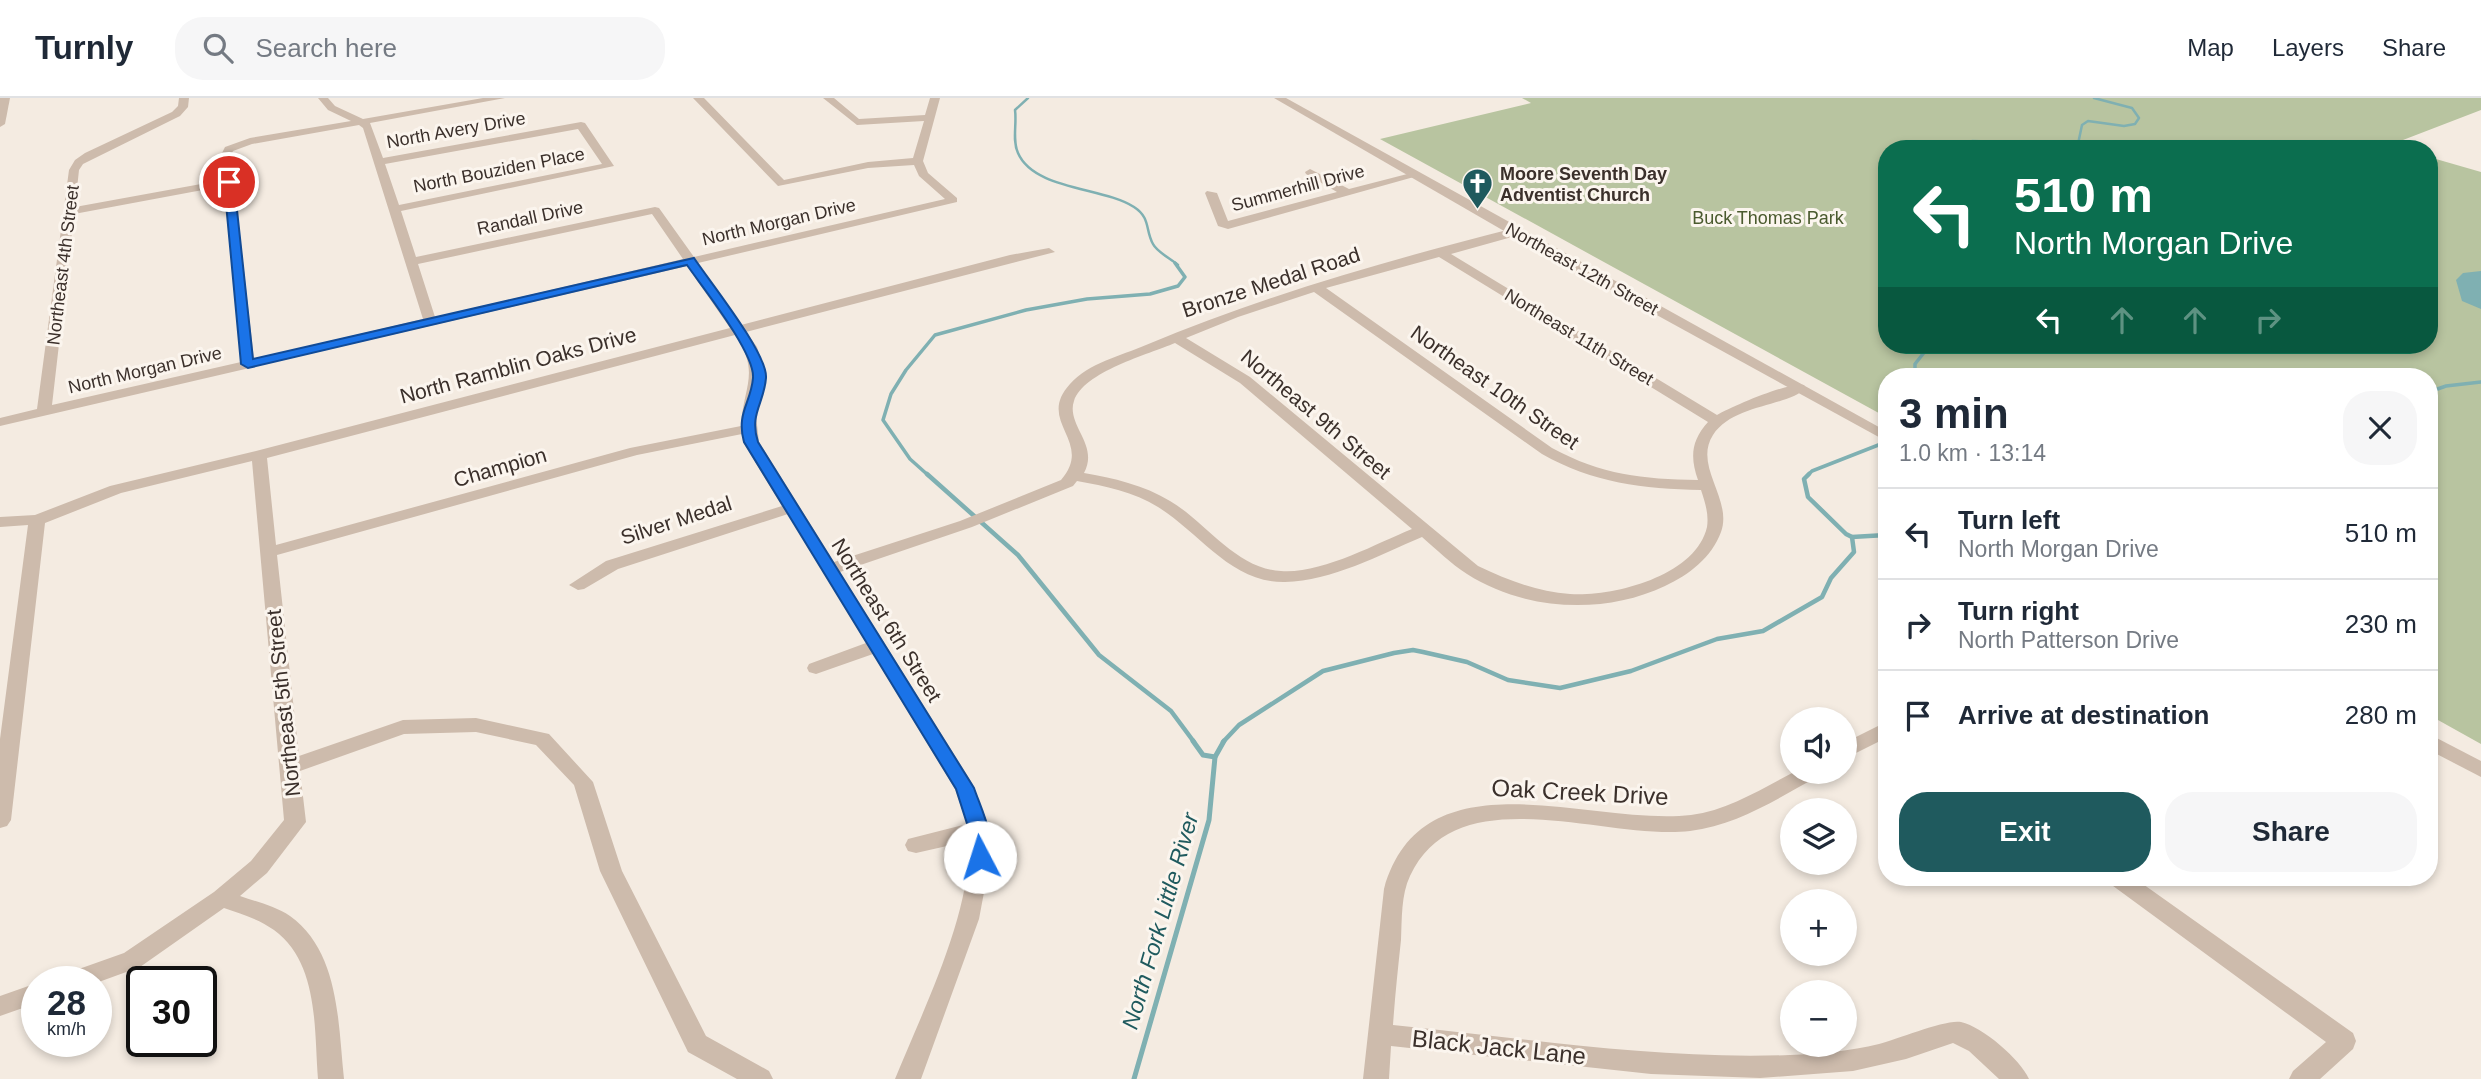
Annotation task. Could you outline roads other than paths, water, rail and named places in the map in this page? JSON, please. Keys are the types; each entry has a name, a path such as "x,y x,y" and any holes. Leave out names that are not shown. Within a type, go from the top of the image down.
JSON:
{"street":[{"path":"0,124 5,98"},
{"name":"Northeast 4th Street","path":"44,412 74,170 79,162 97,150 170,118 180,111 184,98"},
{"path":"323,98 332,109 363,122 368,127 430,321"},
{"path":"248,364 226,155 233,146 500,98"},
{"path":"698,98 782,184 868,165 918,161 935,98"},
{"path":"828,98 857,122 928,118"},
{"name":"Northeast 12th Street","path":"1279,98 1878,432"},
{"name":"North Avery Drive","path":"379,162 581,125 609,166"},
{"name":"North Morgan Drive","path":"0,422 953,200 923,174 918,161"},
{"name":"North Bouziden Place","path":"395,209 609,166"},
{"path":"1310,172 1347,193"},
{"name":"Summerhill Drive","path":"1210,194 1224,226 1415,175"},
{"path":"70,211 229,182"},
{"name":"Randall Drive","path":"411,262 655,210 690,261"},
{"name":"Bronze Medal Road","path":"1075,476 1083,458 1082,448 1065,413 1067,399 1073,388 1095,373 1236,313 1515,232"},
{"name":"North Ramblin Oaks Drive","path":"0,522 37,520 116,489 259,455 1010,259 1049,252"},
{"name":"Northeast 11th Street","path":"1441,253 1717,421"},
{"path":"690,261 750,346 759,366 760,378 747,429"},
{"name":"Northeast 10th Street","path":"1317,288 1567,464 1614,480 1706,485"},
{"name":"Northeast 9th Street","path":"1176,338 1245,380 1472,570 1497,583 1541,597 1597,600 1635,593 1689,565 1699,555 1715,527 1714,499 1706,485 1699,452 1704,436 1717,421"},
{"path":"1717,421 1799,388"},
{"name":"Northeast 6th Street","path":"747,429 751,442 791,508 965,788 979,830 980,857 975,892 908,1079"},
{"name":"Champion","path":"267,554 635,451 747,429"},
{"name":"Northeast 5th Street","path":"112,968 132,961 222,898 259,867 295,822 259,455"},
{"path":"829,570 966,524 1067,483 1075,476 1152,497 1195,526 1246,567 1271,576 1309,573 1423,530"},
{"name":"Silver Medal","path":"578,585 611,565 791,508"},
{"path":"0,820 37,520"},
{"path":"816,668 877,646"},
{"path":"291,766 403,727 476,725 542,739 583,782 611,871 697,1044 760,1079"},
{"path":"1857,745 1878,733"},
{"path":"2438,746 2481,770"},
{"name":"Oak Creek Drive","path":"1376,1079 1394,896 1399,875 1414,849 1443,827 1475,814 1508,810 1658,825 1687,824 1711,820 1733,812 1787,784"},
{"path":"916,845 979,830"},
{"path":"2129,886 2344,1041 2302,1079"},
{"path":"222,898 282,923 305,945 318,971 331,1079"},
{"path":"0,1006 21,999"},
{"name":"Black Jack Lane","path":"1380,1034 1611,1060 1734,1067 1816,1065 1893,1051 1960,1032 1980,1045 2015,1079"}],"water":[{"path":"2481,271 2481,309 2462,301 2456,280 2463,273"}],"waterway":[{"name":"North Fork Little River","path":"1028,98 1015,110 1016,148 1026,165 1054,181 1121,200 1134,207 1143,215 1155,247 1178,265"},
{"path":"2079,140 2082,125 2088,121 2124,126 2135,124 2139,118 2132,108 2094,98"},
{"name":"North Fork Little River","path":"929,476 910,459 883,420 891,394 906,370 935,335 1026,310 1087,299 1150,294 1178,286 1185,277 1175,263"},
{"path":"1915,368 1923,354"},
{"path":"2438,389 2481,382"},
{"path":"1852,537 1808,497 1804,479 1812,471 1878,445"},
{"name":"North Fork Little River","path":"927,474 1018,555 1099,655 1171,711 1194,742"},
{"path":"1852,537 1878,535"},
{"path":"1223,742 1239,725 1323,671 1394,653 1413,650 1423,652 1467,662 1508,680 1560,688 1631,671 1717,639 1763,631 1822,597 1831,578 1854,552 1852,537"},
{"name":"North Fork Little River","path":"1193,741 1203,755 1215,757"},
{"path":"1215,757 1224,741"},
{"name":"North Fork Little River","path":"1134,1079 1209,820 1215,757"}],"place":[{"name":"Moore Seventh Day Adventist Church","path":"1477,211"}],"park label":[{"name":"Buck Thomas Park","path":"1768,218"}]}
